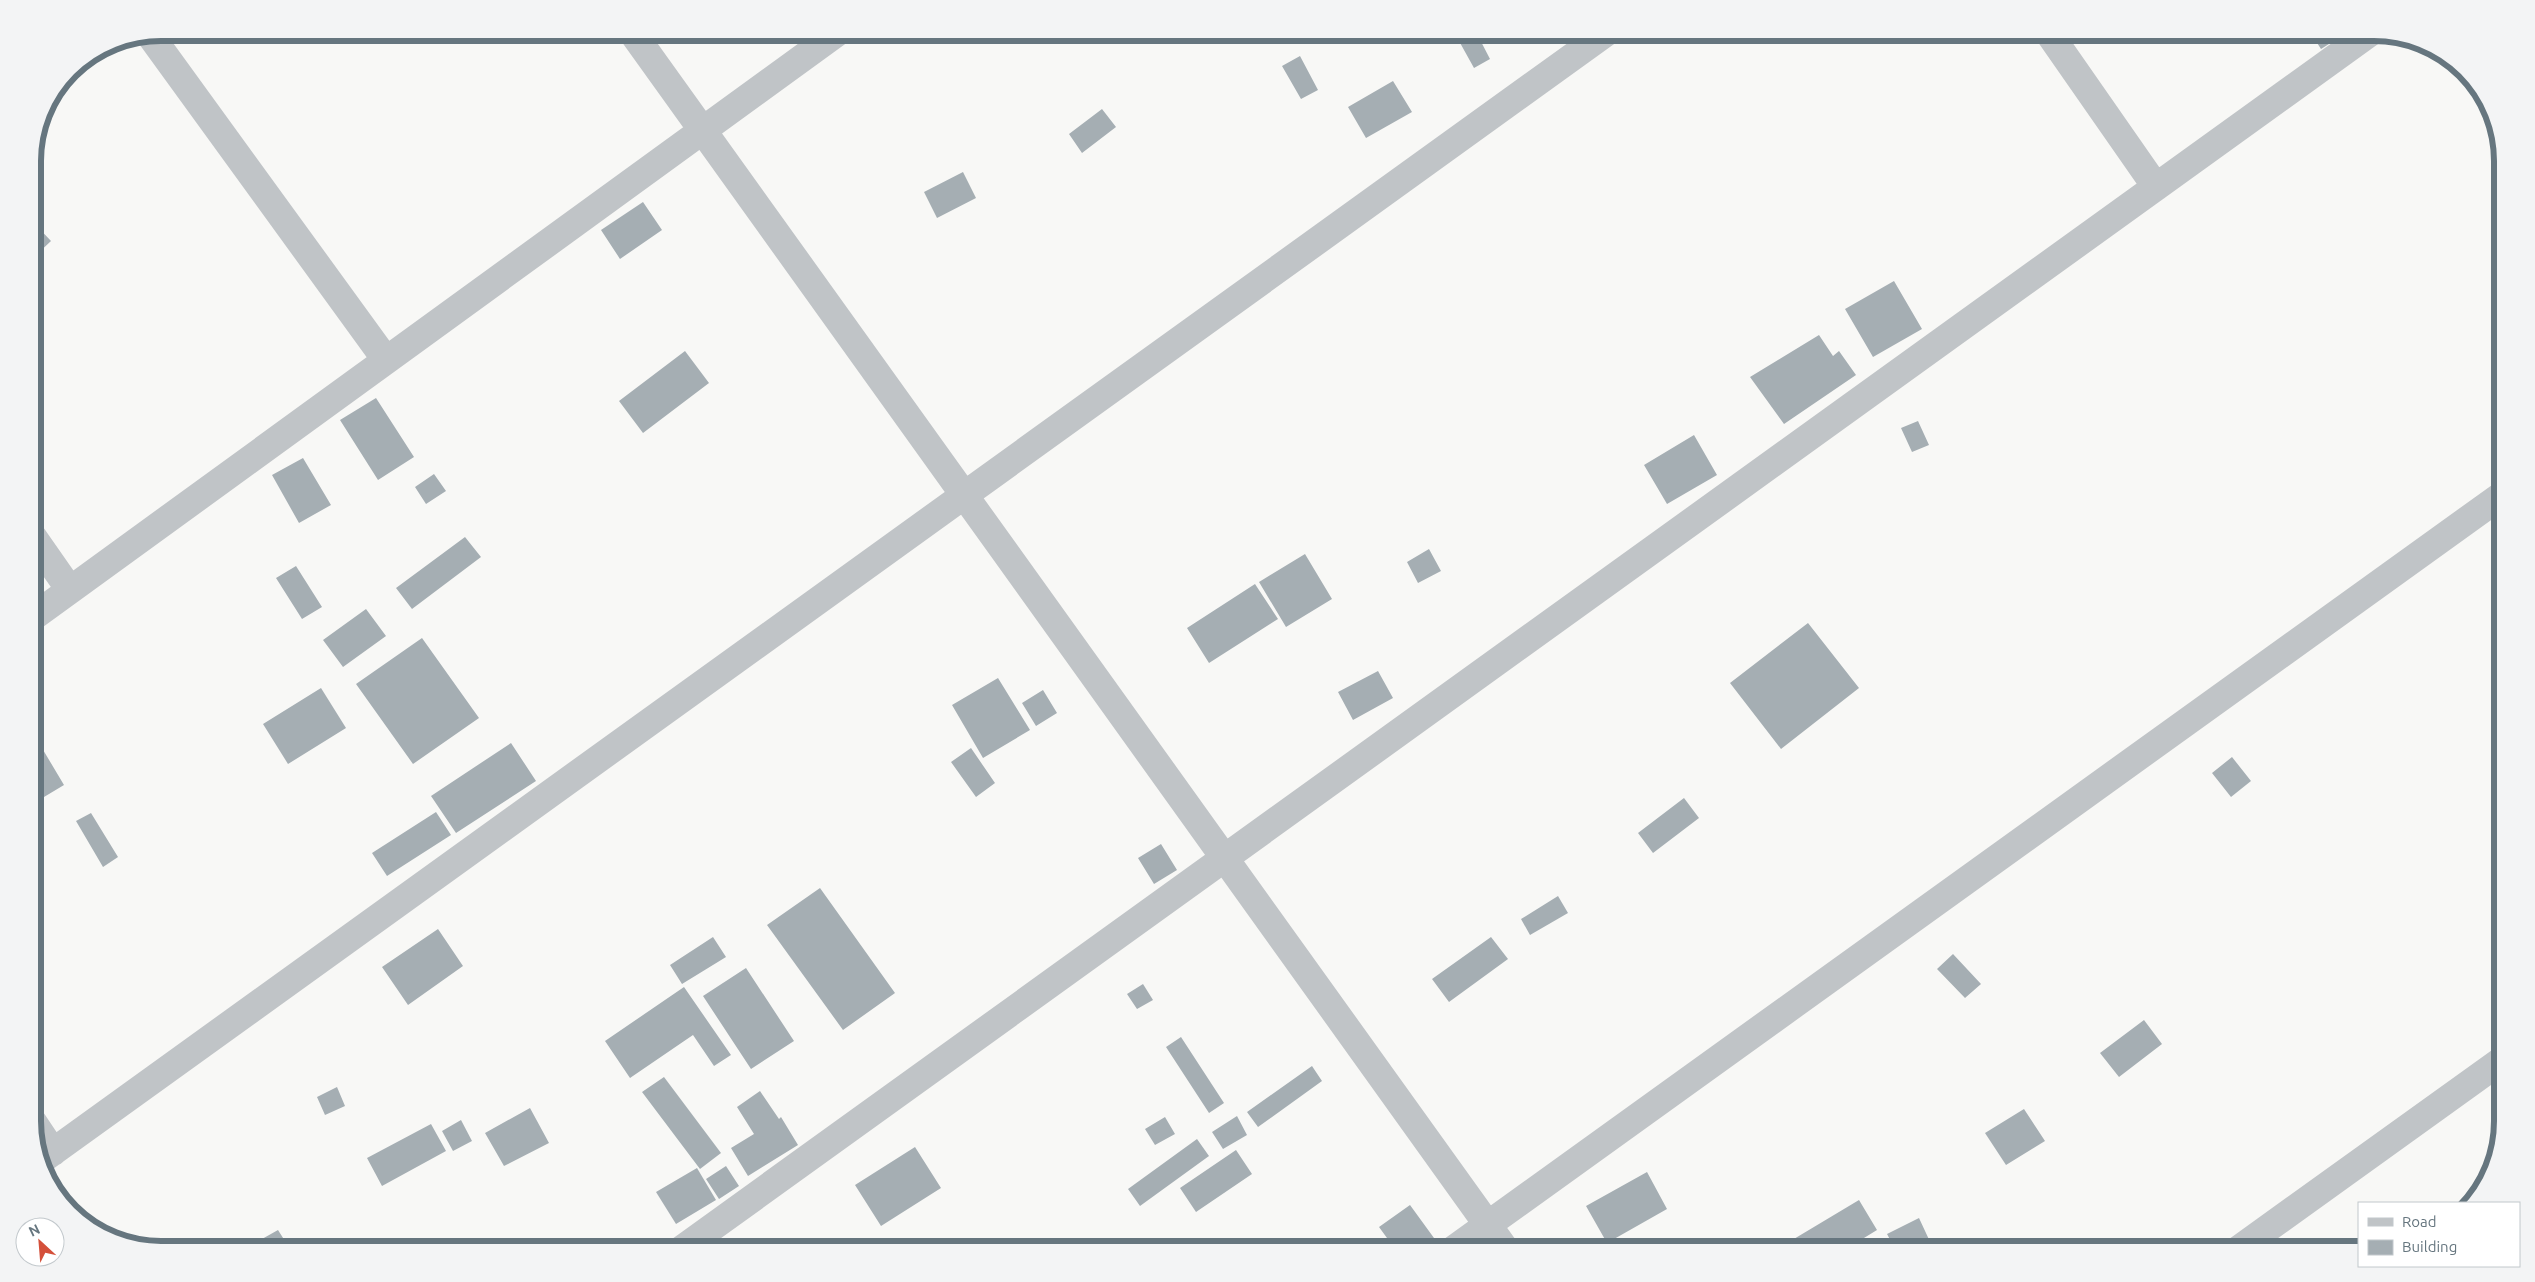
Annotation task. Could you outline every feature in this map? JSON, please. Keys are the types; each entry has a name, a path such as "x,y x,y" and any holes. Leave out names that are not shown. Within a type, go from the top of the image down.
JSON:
{"street":[{"path":"48,1155 1594,41"},
{"path":"2054,41 2156,187"},
{"path":"694,1241 2359,41"},
{"path":"155,42 386,360"},
{"path":"639,42 1499,1241"},
{"path":"42,610 825,42"},
{"path":"1466,1241 2493,501"},
{"path":"42,550 70,590"},
{"path":"2252,1241 2494,1066"}],"building":[{"path":"1459,41 1481,41 1490,59 1474,68"},
{"path":"2316,41 2334,41 2321,49"},
{"path":"1300,56 1318,90 1301,99 1282,66"},
{"path":"1393,81 1412,112 1366,138 1348,107"},
{"path":"1102,109 1116,127 1082,153 1069,134"},
{"path":"963,172 976,198 937,218 924,192"},
{"path":"643,202 662,230 620,259 601,230"},
{"path":"42,232 51,241 42,250"},
{"path":"1894,281 1922,329 1873,357 1845,309"},
{"path":"1819,335 1833,356 1839,351 1856,375 1784,424 1750,377"},
{"path":"685,351 709,383 643,433 619,401"},
{"path":"376,398 414,457 378,480 340,420"},
{"path":"1918,421 1929,445 1912,452 1901,428"},
{"path":"1694,435 1717,475 1667,504 1644,465"},
{"path":"303,458 331,505 299,523 272,475"},
{"path":"434,474 446,491 426,504 415,487"},
{"path":"465,537 481,557 412,609 396,588"},
{"path":"1429,549 1441,571 1418,583 1407,562"},
{"path":"1305,554 1332,599 1286,627 1259,582"},
{"path":"296,566 322,607 302,619 276,578"},
{"path":"1255,584 1278,619 1209,663 1187,628"},
{"path":"366,609 386,636 343,667 323,640"},
{"path":"1808,623 1859,688 1781,749 1730,683"},
{"path":"422,638 479,718 413,764 356,684"},
{"path":"1378,671 1393,698 1353,720 1338,692"},
{"path":"998,678 1030,730 983,758 952,705"},
{"path":"321,688 346,728 288,764 263,724"},
{"path":"1043,690 1057,713 1036,726 1022,703"},
{"path":"511,743 536,781 456,833 431,796"},
{"path":"42,748 64,785 44,797 42,794"},
{"path":"971,748 995,783 976,797 951,762"},
{"path":"2232,757 2251,781 2231,797 2212,773"},
{"path":"1684,798 1699,818 1653,853 1638,833"},
{"path":"436,812 451,835 387,876 372,853"},
{"path":"91,813 118,857 103,867 76,821"},
{"path":"1161,844 1177,870 1154,884 1138,858"},
{"path":"820,888 895,993 843,1030 767,925"},
{"path":"1558,896 1568,913 1530,935 1521,919"},
{"path":"438,929 463,966 408,1005 382,967"},
{"path":"713,937 726,957 682,984 670,965"},
{"path":"1491,937 1508,959 1449,1002 1432,979"},
{"path":"1953,954 1981,984 1965,998 1937,969"},
{"path":"746,968 794,1041 751,1069 703,996"},
{"path":"1143,984 1153,1000 1137,1009 1127,994"},
{"path":"684,987 731,1055 714,1066 693,1035 630,1078 605,1041"},
{"path":"2144,1020 2162,1044 2119,1077 2100,1053"},
{"path":"1181,1037 1224,1103 1209,1113 1166,1047"},
{"path":"1312,1066 1322,1081 1258,1127 1247,1112"},
{"path":"664,1077 721,1153 700,1169 642,1092"},
{"path":"337,1087 345,1106 325,1115 317,1097"},
{"path":"760,1091 779,1119 781,1117 798,1145 748,1176 731,1148 754,1134 737,1107"},
{"path":"530,1108 549,1143 504,1166 485,1133"},
{"path":"2024,1109 2045,1141 2006,1165 1985,1133"},
{"path":"1237,1116 1247,1135 1223,1149 1212,1132"},
{"path":"1165,1117 1175,1134 1155,1145 1145,1129"},
{"path":"461,1120 472,1141 453,1151 442,1131"},
{"path":"431,1124 446,1151 382,1186 367,1158"},
{"path":"1197,1139 1209,1156 1140,1206 1128,1189"},
{"path":"915,1147 941,1188 881,1226 855,1185"},
{"path":"1236,1150 1252,1174 1196,1212 1180,1188"},
{"path":"726,1166 739,1186 719,1199 706,1179"},
{"path":"697,1168 716,1200 676,1224 656,1192"},
{"path":"1647,1172 1667,1209 1611,1241 1606,1241 1586,1206"},
{"path":"1859,1200 1877,1230 1859,1241 1790,1241"},
{"path":"1410,1205 1434,1238 1430,1241 1389,1241 1379,1227"},
{"path":"1919,1218 1930,1241 1891,1241 1887,1234"},
{"path":"278,1230 285,1241 258,1241"}]}
